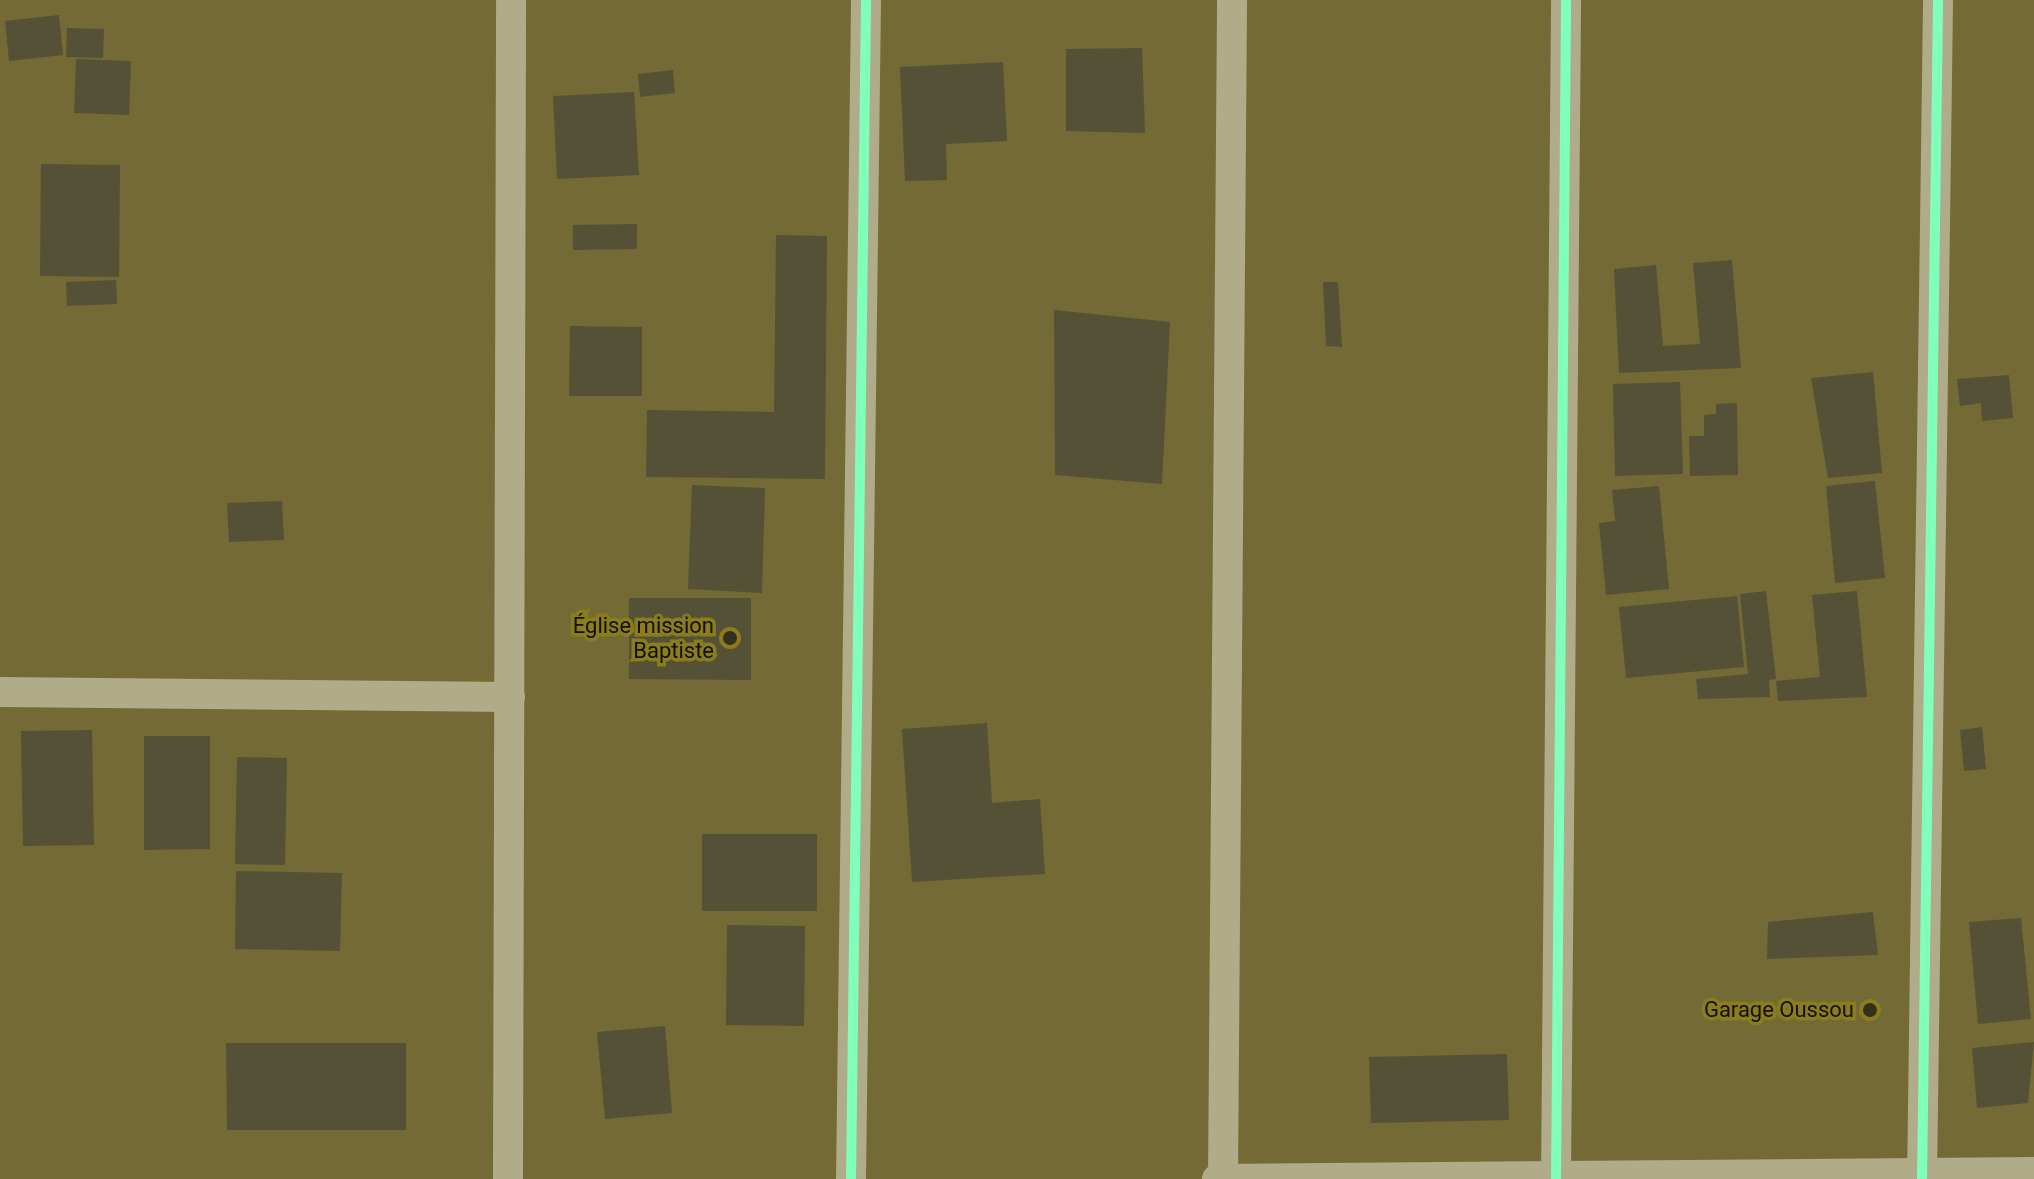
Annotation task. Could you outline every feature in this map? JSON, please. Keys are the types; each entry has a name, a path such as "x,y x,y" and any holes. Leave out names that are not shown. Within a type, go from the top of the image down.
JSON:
{"street":[{"path":"508,1179 511,0"},
{"path":"851,1179 866,0"},
{"path":"1232,0 1220,1179 1922,1176 2034,1172"},
{"path":"1556,1178 1566,0"},
{"path":"1922,1176 1938,0"},
{"path":"0,692 510,697"}],"building":[{"path":"59,15 63,55 9,61 5,21"},
{"path":"67,28 104,29 103,58 66,57"},
{"path":"1142,48 1145,133 1066,131 1066,49"},
{"path":"76,59 131,61 129,115 74,113"},
{"path":"1003,62 1007,141 946,144 947,180 905,181 900,67"},
{"path":"673,70 675,93 640,97 638,74"},
{"path":"634,92 639,175 557,179 553,96"},
{"path":"41,164 120,165 119,277 40,276"},
{"path":"637,224 637,249 573,250 573,225"},
{"path":"776,235 827,236 825,479 646,477 647,410 774,412"},
{"path":"1732,260 1741,368 1619,373 1614,269 1656,265 1663,346 1700,344 1693,263"},
{"path":"116,280 117,304 67,306 66,282"},
{"path":"1323,282 1338,282 1342,347 1326,346"},
{"path":"1054,310 1170,322 1162,484 1055,475"},
{"path":"570,326 642,327 642,396 569,396"},
{"path":"1873,372 1882,473 1828,478 1811,378"},
{"path":"2009,375 2013,418 1982,421 1981,403 1960,406 1957,379"},
{"path":"1680,382 1683,474 1615,476 1613,384"},
{"path":"1737,403 1738,475 1690,476 1689,436 1704,436 1704,415 1716,414 1716,404"},
{"path":"1875,481 1885,578 1835,583 1826,486"},
{"path":"692,485 765,488 762,593 688,589"},
{"path":"1659,486 1669,589 1606,595 1599,523 1615,521 1612,490"},
{"path":"282,501 284,540 229,542 227,503"},
{"path":"1766,591 1776,679 1769,680 1770,697 1698,699 1696,679 1748,674 1740,594"},
{"path":"1857,591 1867,697 1778,701 1776,681 1820,677 1812,595"},
{"path":"1737,596 1744,667 1626,678 1619,607"},
{"path":"629,598 751,598 751,680 629,679"},
{"path":"987,723 992,803 1040,799 1045,874 912,882 902,729"},
{"path":"1982,727 1986,769 1964,771 1960,730"},
{"path":"92,730 94,845 23,846 21,731"},
{"path":"144,736 210,736 210,849 144,850"},
{"path":"237,757 287,758 285,865 235,864"},
{"path":"702,834 817,834 817,911 702,911"},
{"path":"236,871 342,873 340,951 235,949"},
{"path":"1873,912 1878,955 1767,959 1768,922"},
{"path":"2021,918 2031,1019 1978,1024 1969,922"},
{"path":"727,925 805,926 804,1026 726,1025"},
{"path":"665,1026 672,1113 605,1119 597,1032"},
{"path":"2034,1042 2028,1103 1977,1108 1972,1048"},
{"path":"226,1043 406,1043 406,1130 227,1130"},
{"path":"1507,1054 1509,1120 1371,1123 1369,1057"}],"cycle path":[{"path":"851,1179 866,0"},
{"path":"1556,1179 1566,0"},
{"path":"1922,1179 1938,0"}],"place":[{"name":"Église mission Baptiste","path":"730,638"},
{"name":"Garage Oussou","path":"1870,1010"}]}
